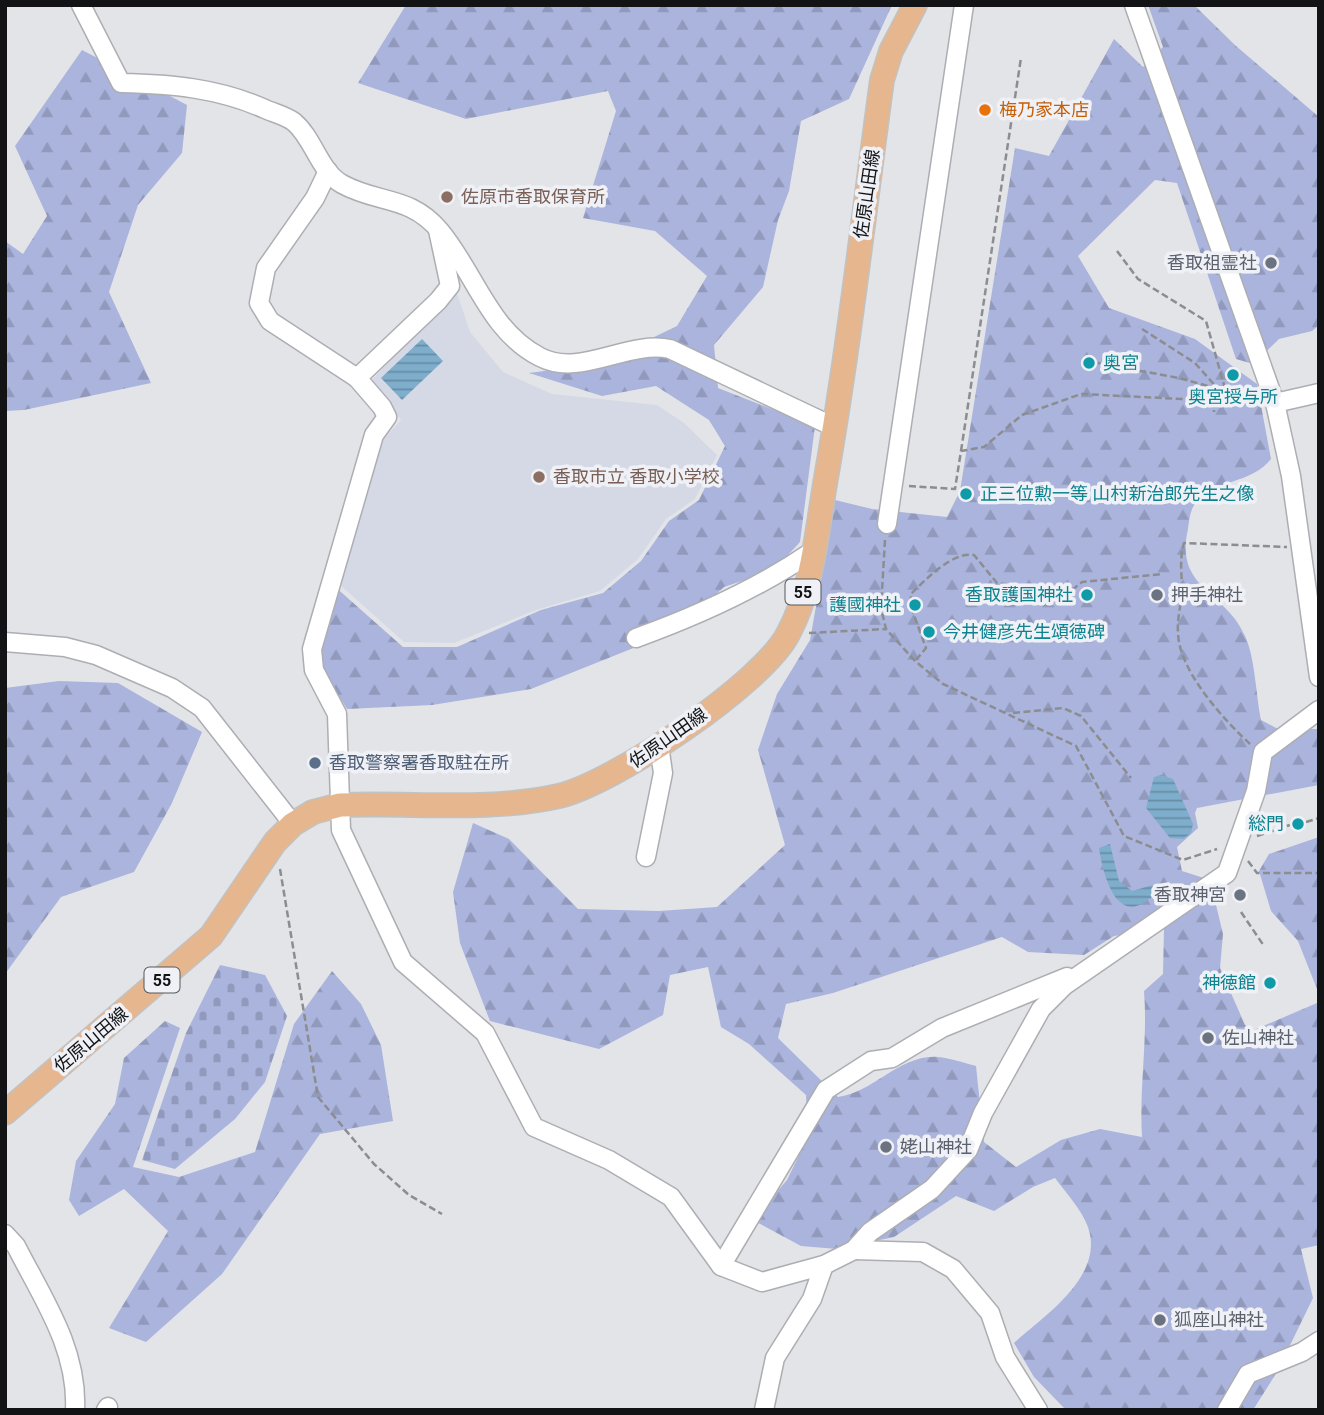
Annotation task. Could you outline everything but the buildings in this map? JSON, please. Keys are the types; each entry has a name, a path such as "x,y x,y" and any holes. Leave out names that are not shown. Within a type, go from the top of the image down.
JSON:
{"main road":[{"name":"佐原山田線","path":"5,1113 211,936 275,842 293,824 313,812 340,805 511,804 590,785 626,768 760,672 788,634 802,600 834,427 883,80 891,51 915,5"}],"street":[{"path":"82,5 121,83 174,84 234,95 293,121 328,171 343,185 409,205 439,230 458,254 501,328 542,358 566,363 647,346 670,349 834,427"},
{"path":"887,527 964,5"},
{"path":"1134,5 1275,404 1291,476 1319,677"},
{"path":"328,171 314,198 266,268 259,303 270,321 357,379 387,416 374,435 312,649 314,670 337,714 341,830 403,962 485,1033 534,1127 609,1160 671,1197 721,1266 762,1282 824,1265 854,1250 870,1232 932,1189 968,1150 983,1113 1041,1009 1065,985 1227,873 1256,791 1263,752 1319,710"},
{"path":"357,379 438,301 450,286 439,230"},
{"path":"1275,404 1319,393"},
{"path":"636,638 702,614 813,551"},
{"path":"5,642 65,647 96,655 172,688 202,708 293,824"},
{"path":"646,857 663,773 659,745"},
{"path":"721,1266 826,1090 871,1061 892,1058 942,1028 1087,970"},
{"path":"5,1234 16,1246 69,1349 76,1386 75,1410"},
{"path":"854,1250 923,1252 953,1269 990,1314 1005,1357 1038,1410"},
{"path":"764,1410 775,1358 813,1299 824,1265"},
{"path":"1227,1410 1248,1374 1302,1352 1319,1341"}],"path":[{"path":"892,485 955,489 1021,58"},
{"path":"1117,251 1138,279 1206,321 1226,392"},
{"path":"1139,327 1195,363 1219,390"},
{"path":"1098,363 1179,377 1275,404"},
{"path":"961,451 984,447 1022,415 1081,394 1183,400 1219,390"},
{"path":"887,527 880,586 881,608 886,629 915,661 943,684 1076,746 1124,835 1183,860 1209,852"},
{"path":"1263,752 1233,729 1208,699 1184,658 1178,635 1182,589 1180,555 1184,542 1300,547"},
{"path":"915,661 926,648 911,607 911,594 933,574 966,555 974,555 997,583 1076,593"},
{"path":"1072,590 1082,582 1162,574"},
{"path":"788,634 886,629"},
{"path":"1009,713 1063,708 1081,716 1132,778"},
{"path":"1306,822 1319,818"},
{"path":"1260,835 1290,825"},
{"path":"275,842 318,1097 374,1164 409,1195 442,1214"},
{"path":"1237,843 1257,873 1319,873"},
{"path":"1241,912 1264,946"}],"shaded area":[{"name":"香取市立 香取小学校","path":"456,290 470,332 503,372 552,394 657,405 684,423 717,455 695,499 666,519 638,559 600,591 536,610 454,643 404,642 338,583 383,440 401,420 372,380"},
{"path":"422,339 443,361 402,400 381,378"},
{"path":"1161,775 1173,779 1193,824 1191,833 1183,839 1170,838 1146,808 1154,777"},
{"path":"1110,844 1119,881 1132,891 1160,883 1166,885 1145,902 1134,907 1118,900 1107,880 1099,848"}],"green space":[{"path":"406,5 892,5 849,99 801,121 789,191 778,220 763,287 714,345 718,388 815,426 800,542 774,570 724,587 676,631 531,689 432,705 347,709 319,664 333,585 403,647 457,647 541,610 603,593 641,561 669,521 699,500 725,446 709,420 656,386 602,396 529,373 598,364 677,326 707,276 655,231 583,218 616,111 608,91 466,119 358,83"},
{"path":"1148,5 1194,5 1236,46 1319,117 1319,325 1312,331 1279,339 1253,364 1236,359 1177,183 1155,180 1078,256 1109,308 1195,339 1257,384 1271,459 1254,473 1212,490 1195,504 1190,516 1186,549 1188,565 1204,588 1237,621 1245,636 1253,665 1261,720 1278,729 1319,729 1319,785 1197,808 1195,813 1198,828 1177,847 1182,871 1210,880 1223,934 1220,968 1245,1025 1254,1030 1317,1003 1319,998 1319,1245 1301,1249 1313,1298 1277,1372 1253,1410 1066,1410 1034,1377 1014,1343 1069,1293 1088,1262 1091,1245 1088,1227 1078,1208 1055,1178 1033,1187 994,1211 956,1196 894,1237 837,1249 801,1246 753,1220 787,1180 808,1137 806,1095 749,1044 721,1027 708,967 670,975 663,1015 599,1049 490,1021 460,943 453,892 473,823 509,839 578,909 659,911 717,907 785,845 758,750 777,694 810,640 835,500 872,509 947,517 960,491 1015,148 1049,156 1114,39 1143,67 1163,47","holes":["1164,929 1163,974 1144,991 1142,1137 1100,1129 1061,1140 1016,1167 984,1142 976,1066 938,1057 924,1058 899,1067 863,1089 838,1097 778,1038 786,1004 833,993 1002,937 1028,952 1084,955 1114,936"]},
{"path":"82,50 187,105 182,153 138,205 109,292 151,383 24,410 5,411 5,241 23,254 47,216 15,146"},
{"path":"59,681 118,683 202,732 172,803 134,872 61,897 5,974 5,688"},
{"path":"1319,837 1319,994 1298,941 1271,911 1259,871 1269,854"},
{"path":"220,965 265,975 287,1016 265,1082 235,1119 175,1169 142,1160 186,1033"},
{"path":"332,971 361,1004 381,1045 393,1121 320,1134 222,1274 146,1342 109,1328 168,1231 124,1189 79,1216 69,1200 76,1161 115,1104 124,1058 165,1021 180,1028 133,1167 179,1177 255,1152 294,1024"}],"place":[{"name":"梅乃家本店","path":"985,110"},
{"name":"佐原市香取保育所","path":"447,197"},
{"name":"香取祖霊社","path":"1271,263"},
{"name":"奥宮","path":"1089,363"},
{"name":"奥宮授与所","path":"1233,375"},
{"name":"香取市立 香取小学校","path":"539,477"},
{"name":"正三位勲一等 山村新治郎先生之像","path":"966,494"},
{"name":"香取護国神社","path":"1087,595"},
{"name":"押手神社","path":"1157,595"},
{"name":"護國神社","path":"915,605"},
{"name":"今井健彦先生頌徳碑","path":"929,632"},
{"name":"香取警察署香取駐在所","path":"315,763"},
{"name":"総門","path":"1298,824"},
{"name":"香取神宮","path":"1240,895"},
{"name":"神徳館","path":"1270,983"},
{"name":"佐山神社","path":"1208,1038"},
{"name":"姥山神社","path":"886,1147"},
{"name":"狐座山神社","path":"1160,1320"}]}
